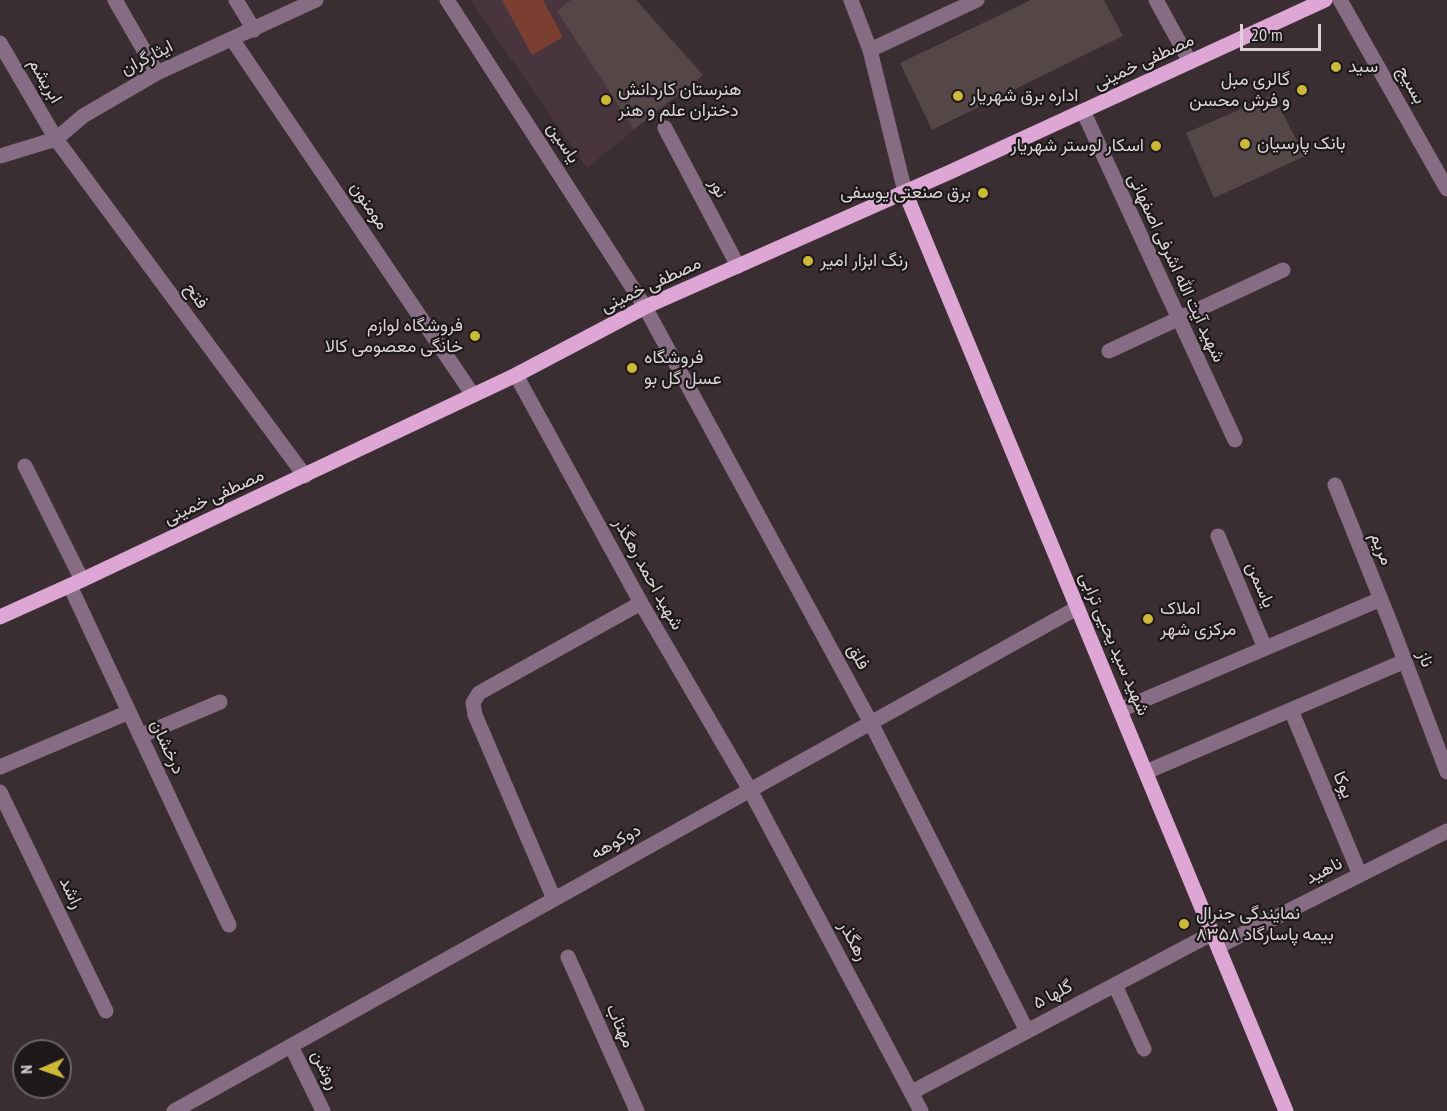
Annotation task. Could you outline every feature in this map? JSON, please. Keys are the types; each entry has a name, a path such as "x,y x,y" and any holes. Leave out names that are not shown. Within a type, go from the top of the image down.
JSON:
{"main road":[{"name":"مصطفی خمینی","path":"0,617 305,476 516,375 645,307 906,192 1325,0"},
{"name":"شهید سید یحیی ترابی","path":"906,192 1286,1111"}],"street":[{"path":"115,0 157,73"},
{"path":"236,0 254,30"},
{"name":"ایثارگران","path":"0,156 56,139 83,116 157,73 316,0"},
{"name":"یاسین","path":"447,0 645,307"},
{"path":"850,0 870,50 906,192"},
{"path":"870,50 977,0"},
{"path":"1156,0 1190,62"},
{"name":"بسیج","path":"1340,0 1447,189"},
{"name":"مومنون","path":"232,39 473,395"},
{"name":"ابریشم","path":"0,43 56,139"},
{"name":"شهید آیت الله اشرفی اصفهانی","path":"1083,111 1234,440"},
{"name":"نور","path":"665,128 738,266"},
{"name":"فتح","path":"56,139 305,476"},
{"path":"1108,351 1283,270"},
{"name":"فلق","path":"645,307 871,723 1027,1031"},
{"name":"شهید احمد رهگذر","path":"516,375 641,603 750,790"},
{"name":"درخشان","path":"25,466 129,712 229,925"},
{"name":"مریم","path":"1335,485 1392,627"},
{"name":"یاسمن","path":"1218,536 1265,648"},
{"path":"1120,710 1381,599"},
{"path":"554,899 475,715 473,703 479,693 641,603"},
{"name":"دوکوهه","path":"174,1111 1077,608"},
{"name":"ناز","path":"1392,627 1447,772"},
{"path":"1146,772 1405,661"},
{"path":"140,736 220,702"},
{"name":"یوکا","path":"1290,710 1360,875"},
{"path":"0,767 129,712"},
{"name":"رهگذر","path":"750,790 921,1111"},
{"name":"راشد","path":"0,792 106,1011"},
{"name":"ناهید","path":"1216,940 1360,875 1447,831"},
{"name":"گلها ۵","path":"912,1092 1115,985 1216,940"},
{"name":"مهتاب","path":"568,957 637,1111"},
{"path":"1115,985 1144,1049"},
{"name":"روشن","path":"291,1046 323,1111"}],"shaded area":[{"name":"هنرستان کاردانش دختران علم و هنر","path":"470,0 636,0 703,75 587,168"},
{"path":"502,0 543,0 563,37 532,55"}],"building":[{"path":"571,0 636,0 703,75 634,129 557,11"},
{"name":"اداره برق شهریار","path":"1031,0 1104,0 1123,36 932,130 900,63"},
{"name":"بانک پارسیان","path":"1273,95 1305,156 1214,198 1186,133"}],"place":[{"name":"سید","path":"1336,67"},
{"name":"گالری مبل و فرش محسن","path":"1302,90"},
{"name":"اداره برق شهریار","path":"958,96"},
{"name":"هنرستان کاردانش دختران علم و هنر","path":"606,100"},
{"name":"بانک پارسیان","path":"1245,144"},
{"name":"اسکار لوستر شهریار","path":"1156,146"},
{"name":"برق صنعتی یوسفی","path":"983,193"},
{"name":"رنگ ابزار امیر","path":"808,261"},
{"name":"فروشگاه لوازم خانگی معصومی کالا","path":"475,336"},
{"name":"فروشگاه عسل گل بو","path":"632,368"},
{"name":"املاک مرکزی شهر","path":"1148,619"},
{"name":"نمایندگی جنرال بیمه پاسارگاد ۸۳۵۸","path":"1184,924"}]}
